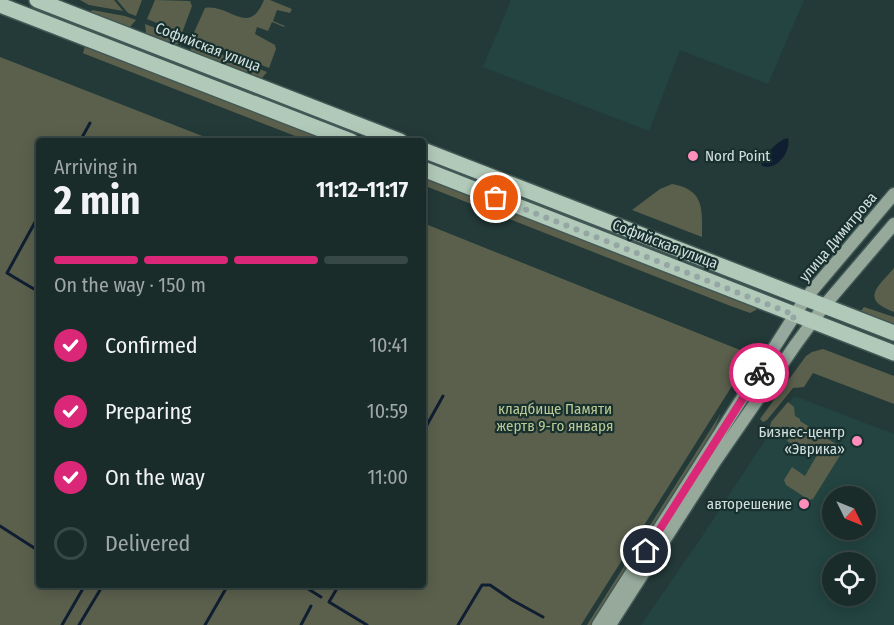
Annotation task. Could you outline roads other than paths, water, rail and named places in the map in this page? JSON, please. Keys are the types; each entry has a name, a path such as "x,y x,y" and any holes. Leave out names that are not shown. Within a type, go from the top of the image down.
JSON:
{"main road":[{"name":"Софийская улица","path":"37,0 392,138"},
{"path":"0,5 343,138"},
{"name":"Софийская улица","path":"426,151 894,333"},
{"name":"Софийская улица","path":"426,170 894,353"},
{"name":"улица Димитрова","path":"598,625 805,299 894,194"},
{"path":"610,625 716,460 813,321 894,224"}],"waterway":[{"path":"82,138 90,123"},
{"path":"36,220 7,273 36,290"},
{"path":"426,427 443,396"},
{"path":"0,526 36,549"},
{"path":"458,625 482,585 490,585 543,617"},
{"path":"62,625 83,588"},
{"path":"79,625 101,588"},
{"path":"205,625 226,588"},
{"path":"307,588 321,597"},
{"path":"337,588 329,602 367,625"},
{"path":"301,625 311,606"}],"place":[{"name":"Nord Point","path":"693,156"},
{"name":"Бизнес-центр «Эврика»","path":"857,441"},
{"name":"авторешение","path":"804,504"}],"park label":[{"name":"кладбище Памяти жертв 9-го января","path":"555,418"}]}
